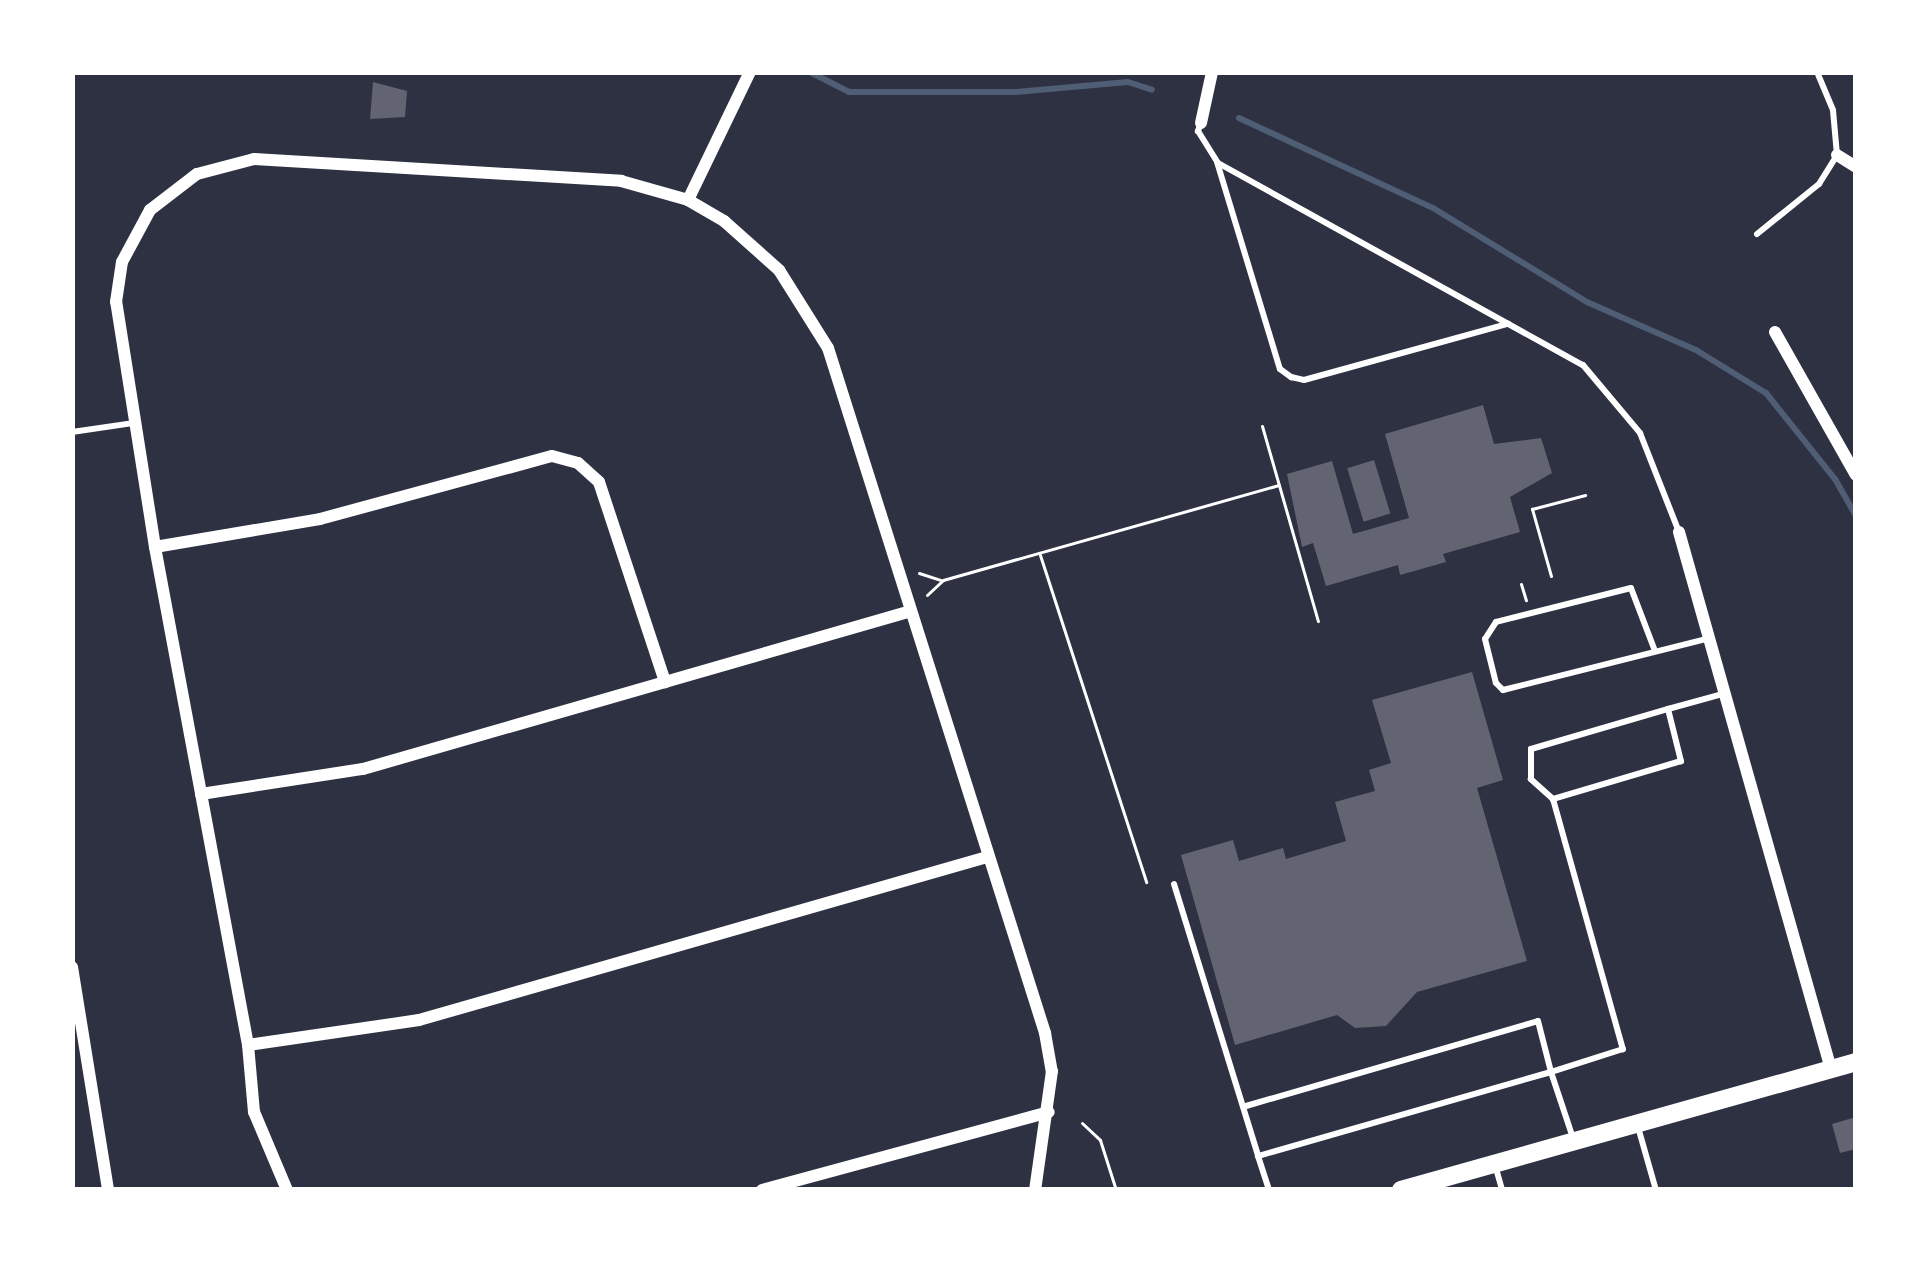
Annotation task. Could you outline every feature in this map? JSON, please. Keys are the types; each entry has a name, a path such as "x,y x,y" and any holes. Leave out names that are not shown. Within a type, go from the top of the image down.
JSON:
{"main road":[{"path":"1401,1190 1856,1062"}],"street":[{"path":"688,200 750,72"},
{"path":"1201,123 1212,72"},
{"path":"1837,155 1856,167"},
{"path":"287,1190 254,1112 248,1045 154,547 117,321 122,262 150,210 179,184 215,166 274,160 603,179 688,200 724,221 779,270 817,328 1045,1033 1052,1071 1035,1190"},
{"path":"1775,332 1856,475"},
{"path":"154,547 320,519 552,456 578,464 599,482 665,682"},
{"path":"1679,532 1832,1069"},
{"path":"201,794 363,769 911,610"},
{"path":"248,1045 419,1021 987,857"},
{"path":"72,968 108,1190"},
{"path":"762,1190 1002,1120 1049,1112"}],"lane":[{"path":"1469,72 1522,72"},
{"path":"1756,234 1819,184 1837,155 1833,110 1817,72"},
{"path":"1201,123 1198,131 1216,161 1280,369 1291,377 1304,380 1512,323"},
{"path":"1216,161 1583,364 1624,408 1679,532"},
{"path":"72,432 134,423"},
{"path":"1655,651 1631,588 1496,622 1485,639 1496,683 1504,690 1709,638"},
{"path":"1258,1156 1623,1049 1553,799 1531,779 1532,749 1726,693"},
{"path":"1553,799 1681,761 1668,709"},
{"path":"1174,884 1269,1190"},
{"path":"1246,1106 1538,1022 1574,1142"},
{"path":"1637,1124 1656,1190"},
{"path":"1495,1164 1502,1190"}],"path":[{"path":"1262,426 1318,621"},
{"path":"926,597 943,580 1279,485"},
{"path":"1551,576 1532,509 1585,495"},
{"path":"1040,553 1146,882"},
{"path":"919,573 943,580"},
{"path":"1082,1123 1100,1140 1116,1190"}],"building":[{"path":"373,82 407,91 405,117 370,119"},
{"path":"1483,405 1494,444 1541,438 1552,473 1510,497 1520,532 1443,554 1446,562 1400,575 1398,565 1326,586 1313,543 1302,547 1287,474 1332,461 1353,534 1409,518 1385,434"},
{"path":"1374,460 1390,514 1364,522 1347,468"},
{"path":"1472,672 1503,780 1477,788 1527,961 1417,992 1386,1026 1355,1028 1337,1015 1235,1045 1181,855 1233,840 1239,861 1283,848 1286,859 1346,841 1335,802 1375,791 1369,770 1391,763 1372,700"},
{"path":"1856,1117 1856,1149 1840,1153 1832,1124"}],"waterway":[{"path":"810,72 849,92 1016,92 1128,82 1152,90"},
{"path":"1239,118 1433,208 1587,302 1696,350 1766,393 1835,479 1856,516"}]}
